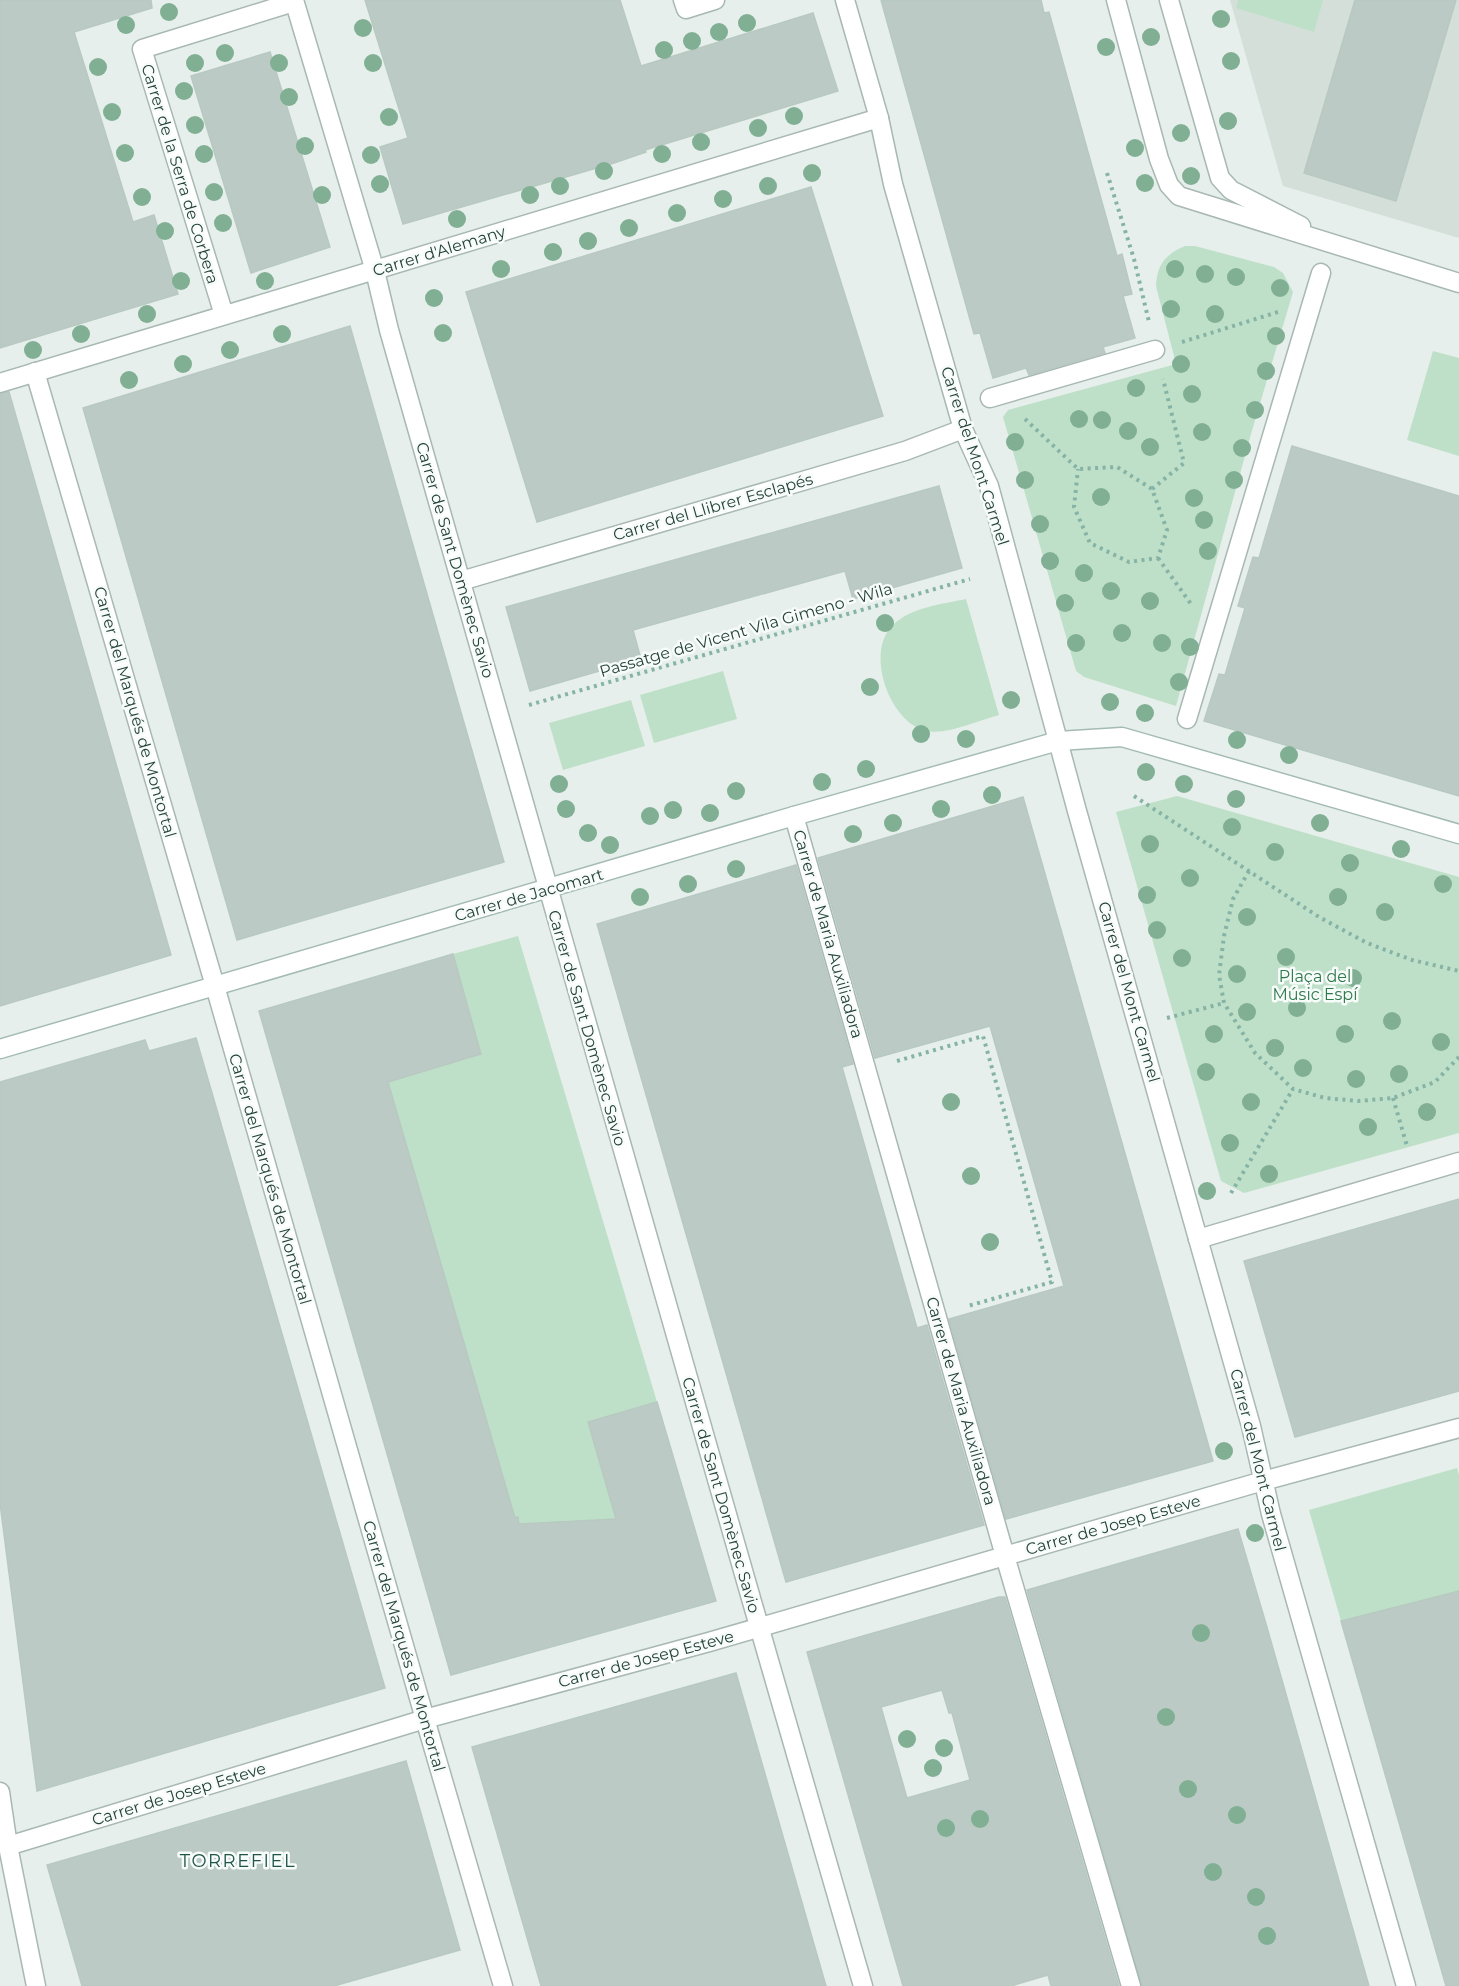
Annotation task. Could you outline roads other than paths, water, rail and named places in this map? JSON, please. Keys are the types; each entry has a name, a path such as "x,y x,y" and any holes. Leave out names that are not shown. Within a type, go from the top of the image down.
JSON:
{"street":[{"path":"683,0 686,9 715,0"},
{"name":"Carrer del Mont Carmel","path":"845,0 879,118 893,184 963,429 988,486 1251,1425 1270,1514 1406,1986"},
{"path":"1116,0 1159,159 1169,185 1179,196 1459,283"},
{"path":"1169,0 1220,178 1231,190 1337,245"},
{"name":"Carrer de Sant Domènec Savio","path":"294,1 375,271 389,330 548,889 863,1986"},
{"name":"Carrer de la Serra de Corbera","path":"224,315 142,49 294,1"},
{"name":"Carrer d'Alemany","path":"0,383 879,118"},
{"path":"1187,719 1320,273"},
{"name":"Carrer del Mont Carmel","path":"990,398 1155,350"},
{"name":"Carrer del Marqués de Montortal","path":"35,372 215,986 503,1986"},
{"name":"Carrer del Llibrer Esclapés","path":"461,581 905,451 963,429"},
{"path":"1058,741 1122,737 1459,834"},
{"name":"Carrer de Jacomart","path":"0,1049 1058,741"},
{"name":"Carrer de Maria Auxiliadora","path":"794,816 1005,1556 1131,1986"},
{"path":"1198,1239 1459,1162"},
{"name":"Carrer de Josep Esteve","path":"8,1846 425,1719 760,1627 1263,1481 1459,1428"},
{"path":"0,1792 30,1985"}],"district":[{"name":"TORREFIEL","path":"238,1861"}],"park label":[{"name":"Plaça del Músic Espí","path":"1315,985"}]}
